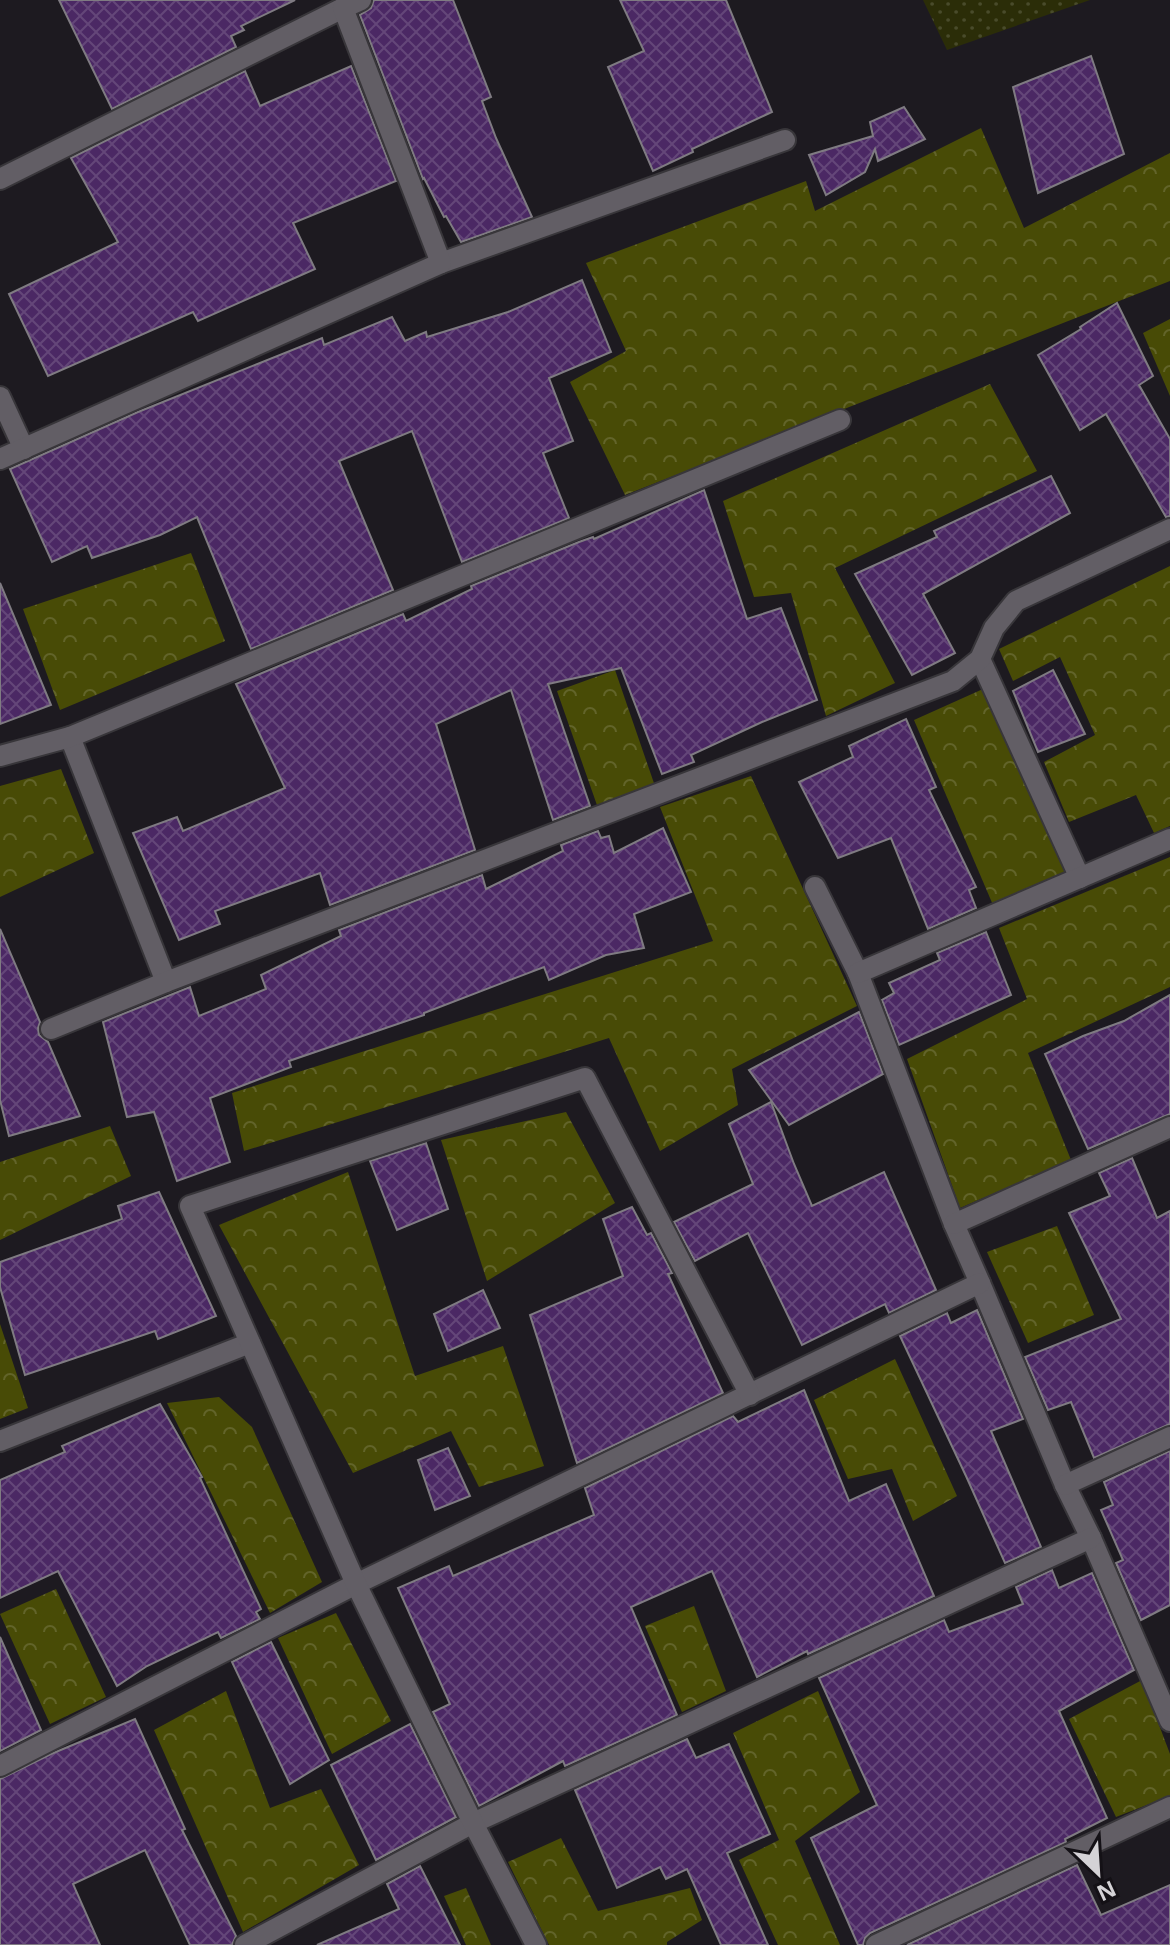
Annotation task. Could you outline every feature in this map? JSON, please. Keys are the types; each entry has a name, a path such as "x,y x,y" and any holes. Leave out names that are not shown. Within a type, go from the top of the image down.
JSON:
{"street":[{"path":"0,179 352,4 441,263"},
{"path":"0,459 441,263 785,140"},
{"path":"0,397 24,449"},
{"path":"0,756 70,737 840,420"},
{"path":"51,1029 166,982 953,681 980,659 994,628 1016,601 1170,529"},
{"path":"980,659 1080,878"},
{"path":"70,737 166,982"},
{"path":"858,973 1170,839"},
{"path":"815,887 858,973 954,1224 1170,1721"},
{"path":"536,1945 356,1584 190,1206 585,1078 750,1395"},
{"path":"954,1224 1170,1127"},
{"path":"0,1766 356,1584 980,1283"},
{"path":"0,1441 250,1343"},
{"path":"1065,1485 1170,1437"},
{"path":"245,1945 473,1823 1091,1538"},
{"path":"876,1945 1170,1807"}],"green space":[{"path":"923,0 1090,0 947,50"},
{"path":"981,128 1024,228 1170,153 1170,281 625,495 570,382 626,351 586,263 806,181 815,211"},
{"path":"1170,319 1170,396 1143,333"},
{"path":"990,384 1037,471 835,568 895,683 826,716 791,593 754,597 723,501"},
{"path":"191,553 225,641 60,710 23,609"},
{"path":"1170,566 1170,826 1154,833 1136,795 1069,822 1044,762 1095,735 1060,657 1013,681 999,649"},
{"path":"615,670 656,789 598,808 557,691"},
{"path":"983,689 1066,871 993,905 914,720"},
{"path":"61,769 94,853 0,897 0,786"},
{"path":"751,776 857,1006 732,1069 738,1105 660,1151 609,1038 244,1151 232,1093 713,941 660,807"},
{"path":"1170,857 1170,987 1028,1053 1071,1160 960,1208 907,1059 1027,999 999,928"},
{"path":"566,1112 615,1203 487,1281 441,1140"},
{"path":"110,1126 131,1176 0,1240 0,1162"},
{"path":"348,1172 415,1376 503,1346 544,1466 479,1487 451,1431 353,1473 219,1225"},
{"path":"1057,1226 1094,1315 1028,1343 987,1252"},
{"path":"0,1324 28,1408 0,1419"},
{"path":"895,1359 957,1496 913,1521 892,1469 848,1479 814,1400"},
{"path":"219,1397 252,1427 322,1582 270,1613 167,1403"},
{"path":"56,1589 106,1697 50,1724 0,1614"},
{"path":"694,1606 726,1691 682,1712 645,1626"},
{"path":"336,1613 391,1721 332,1754 278,1638"},
{"path":"1142,1680 1170,1754 1170,1796 1116,1817 1069,1719"},
{"path":"226,1691 270,1808 321,1789 359,1865 243,1932 154,1730"},
{"path":"818,1691 860,1792 795,1841 840,1945 778,1945 739,1860 779,1840 733,1733"},
{"path":"561,1838 598,1911 690,1888 702,1920 667,1942 667,1945 549,1945 508,1862"},
{"path":"466,1888 491,1945 466,1945 444,1896"}],"building":[{"path":"59,0 295,0 241,26 244,30 231,36 236,47 112,109"},
{"path":"374,0 453,0 491,97 482,101 532,217 461,242 423,179 360,15 371,8"},
{"path":"620,0 726,0 772,112 653,171 608,67 644,51"},
{"path":"1091,56 1124,154 1038,193 1013,87"},
{"path":"351,66 396,181 293,223 315,269 198,321 193,312 48,376 9,294 118,242 71,158 245,71 260,106"},
{"path":"904,107 925,139 878,161 875,149 865,172 826,195 809,155 873,136 870,122"},
{"path":"582,280 611,352 549,378 573,441 543,453 569,518 462,562 412,431 339,461 393,590 251,649 197,517 160,535 92,558 87,546 52,562 10,469 138,412 322,338 324,345 392,317 405,341 426,332 427,337 508,312"},
{"path":"1117,303 1153,376 1139,385 1170,439 1170,516 1166,517 1106,414 1080,430 1038,355"},
{"path":"1051,476 1070,513 923,594 955,653 912,675 855,574 937,537 934,531"},
{"path":"704,490 747,619 781,608 817,700 691,755 694,762 662,774 621,668 548,684 590,806 553,820 511,690 436,724 475,850 330,905 320,873 215,911 220,924 179,940 133,833 177,817 183,831 285,788 236,684 403,614 406,621 472,589 471,586 579,542 594,539"},
{"path":"0,583 51,705 0,724"},
{"path":"1053,670 1085,734 1038,752 1013,691"},
{"path":"906,719 936,787 929,790 976,887 969,890 976,908 928,929 891,838 838,858 799,782 853,757 849,746"},
{"path":"663,828 691,892 634,914 644,948 606,955 549,980 544,967 424,1015 289,1061 291,1067 210,1098 230,1162 177,1181 154,1112 127,1117 103,1022 190,987 199,1016 266,989 261,975 341,936 339,930 482,875 486,889 563,851 561,845 598,831 601,838 609,836 614,853"},
{"path":"0,929 40,1022 39,1035 48,1042 80,1116 9,1136 0,1100"},
{"path":"986,932 1011,995 899,1045 882,1000 894,993 889,983 940,960 937,953"},
{"path":"1170,995 1170,1114 1088,1149 1045,1054 1124,1021"},
{"path":"859,1012 883,1074 789,1125 749,1070"},
{"path":"771,1102 812,1206 884,1172 936,1290 889,1313 885,1304 802,1345 748,1233 695,1261 674,1222 753,1184 729,1124"},
{"path":"426,1143 448,1209 397,1230 370,1161"},
{"path":"1132,1158 1157,1218 1170,1211 1170,1424 1094,1458 1071,1402 1048,1410 1025,1357 1121,1319 1069,1213 1110,1196 1099,1173"},
{"path":"159,1192 216,1316 158,1339 155,1331 25,1375 0,1287 0,1262 122,1219 118,1206"},
{"path":"632,1207 647,1235 651,1233 672,1273 668,1274 723,1393 577,1463 530,1315 623,1276 603,1219"},
{"path":"483,1290 500,1328 448,1351 434,1314"},
{"path":"977,1310 1023,1419 991,1431 1041,1547 1005,1563 900,1336 947,1313 951,1323"},
{"path":"804,1390 849,1501 886,1484 934,1596 808,1654 807,1651 757,1677 712,1571 631,1607 677,1715 565,1766 563,1761 479,1806 433,1712 450,1704 398,1588 449,1566 453,1576 594,1515 585,1488 733,1416 738,1422"},
{"path":"160,1404 202,1477 261,1609 256,1612 260,1619 221,1638 218,1632 147,1666 117,1686 58,1571 0,1598 0,1480 65,1452 62,1446"},
{"path":"448,1448 470,1496 435,1510 418,1460"},
{"path":"1170,1451 1170,1605 1141,1620 1116,1563 1123,1560 1101,1510 1113,1505 1104,1482"},
{"path":"1052,1570 1059,1588 1092,1573 1134,1670 1059,1711 1107,1818 1065,1839 1066,1842 870,1933 863,1945 858,1945 811,1838 877,1805 819,1678 944,1620 949,1632 1023,1604 1016,1587"},
{"path":"0,1637 41,1730 0,1751"},
{"path":"271,1642 329,1760 290,1784 232,1662"},
{"path":"135,1719 185,1829 182,1830 236,1936 232,1945 190,1945 145,1850 73,1884 100,1945 0,1945 0,1779"},
{"path":"410,1724 456,1817 376,1860 331,1765"},
{"path":"687,1739 696,1758 729,1744 770,1834 727,1853 768,1945 721,1945 687,1869 666,1879 660,1867 617,1888 575,1790"},
{"path":"1077,1865 1101,1915 1170,1885 1170,1945 907,1945"},
{"path":"420,1866 460,1945 317,1945 399,1909 387,1884"}]}
